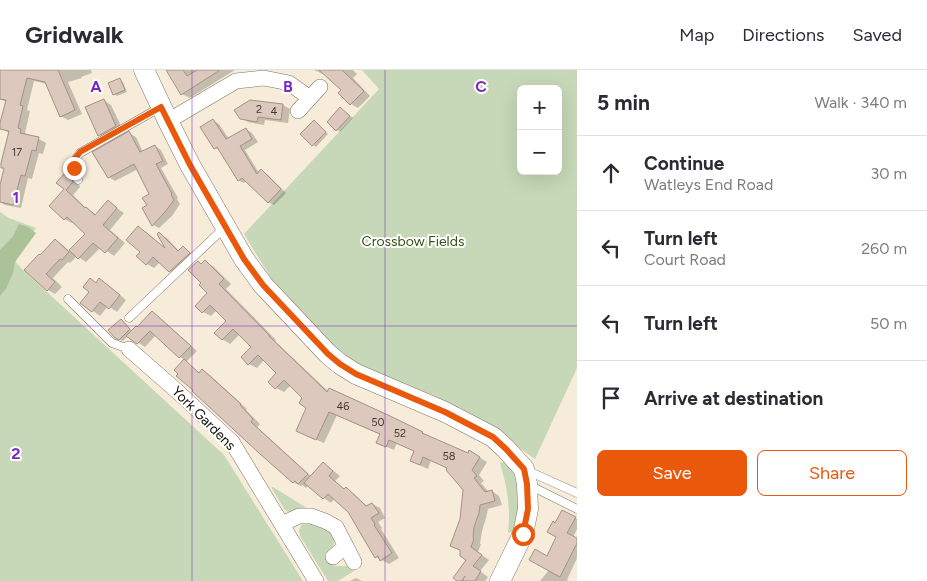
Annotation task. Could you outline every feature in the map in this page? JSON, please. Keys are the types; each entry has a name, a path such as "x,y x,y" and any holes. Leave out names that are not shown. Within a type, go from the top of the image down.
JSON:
{"street":[{"path":"144,70 190,165 244,259 263,285 321,347 340,364 356,374 445,412 493,437 506,449 526,477 528,509 523,534 500,581"},
{"path":"164,114 236,81 264,78 289,83 315,93 298,112"},
{"name":"York Gardens","path":"129,349 232,442 316,581"},
{"path":"282,524 299,516 311,516 326,521 336,527 354,562"},
{"path":"333,557 346,546"}],"lane":[{"path":"78,180 74,168 74,160 80,152 164,114"},
{"path":"129,318 225,227"},
{"path":"68,299 112,343 129,349"},
{"path":"526,477 577,493"},
{"path":"526,477 577,509"}],"green space":[{"name":"Crossbow Fields","path":"362,70 577,70 577,368 535,459 486,424 433,395 364,368 343,355 271,278 244,234 379,89"},
{"path":"0,212 9,218 36,228 13,259 224,455 303,581 0,581"},
{"path":"19,224 28,227 36,233 15,262 13,273 6,289 0,296 0,250 13,236"},
{"path":"507,461 521,493 514,534 508,532 508,497 500,463"},
{"path":"271,487 310,510 290,513 285,510"},
{"path":"308,521 332,532 334,545 328,557 335,566 352,566 357,569 338,581 328,581 300,536 299,530 302,524"}],"building":[{"path":"0,70 58,70 75,110 60,117 45,82 27,78 20,105 23,106 18,128 21,129 20,133 39,137 36,151 32,150 25,176 21,175 13,205 0,202 0,185 4,168 1,168 1,163 9,131 0,129 6,100 0,99"},
{"path":"166,70 183,70 187,76 197,70 220,70 181,95"},
{"path":"319,70 342,70 364,91 350,105 338,93 341,90"},
{"path":"120,78 125,90 113,95 108,83"},
{"path":"104,99 116,126 98,136 85,107"},
{"path":"250,100 283,104 281,120 258,117 257,122 240,119 234,110"},
{"path":"340,107 350,116 336,131 327,122"},
{"path":"213,119 226,139 246,128 252,139 240,146 257,174 261,169 281,189 268,203 242,178 238,181 217,147 214,149 200,127"},
{"path":"314,120 326,132 312,146 300,134"},
{"path":"129,131 140,152 155,145 163,161 156,164 174,200 152,226 142,208 147,205 142,198 149,194 134,164 108,178 92,152"},
{"path":"64,174 73,182 66,190 95,215 108,200 117,208 103,225 118,238 105,253 93,243 78,259 69,250 85,234 67,217 64,220 49,206 64,189 56,183"},
{"path":"138,226 165,248 157,234 159,232 178,251 183,246 190,253 169,272 153,257 146,265 136,256 140,252 126,240"},
{"path":"55,239 69,252 46,274 55,282 47,291 24,270"},
{"path":"205,260 224,279 219,284 327,392 329,388 422,433 468,453 469,450 480,457 472,470 477,476 474,478 485,492 492,490 495,501 480,505 474,527 474,539 471,547 482,555 473,566 481,571 475,581 457,581 453,578 466,560 460,556 460,550 450,546 460,519 463,490 446,470 447,468 423,457 420,465 410,461 414,451 389,440 386,447 376,443 380,434 329,412 316,440 296,431 306,408 299,403 302,398 284,380 275,389 268,382 276,373 258,355 248,365 241,357 251,347 233,329 222,340 214,333 226,321 210,305 202,313 195,306 207,293 199,285 201,283 188,270 198,261 201,264"},
{"path":"90,278 96,283 99,278 120,295 109,309 100,302 92,312 80,303 89,292 83,287"},
{"path":"152,311 191,346 179,358 150,331 137,344 126,336"},
{"path":"121,319 130,329 119,340 108,330"},
{"path":"184,359 199,373 202,369 241,404 253,419 251,422 308,474 298,484 295,481 293,483 260,454 176,376 178,374 174,370"},
{"path":"323,462 333,471 329,476 344,489 346,487 366,506 372,503 379,513 371,518 392,553 380,561 378,556 375,558 348,512 328,494 323,499 304,483"},
{"path":"562,510 576,517 567,533 577,538 577,543 560,577 529,560 535,549 547,556 556,537 547,532 553,521 555,523"}],"route":[{"path":"74,168 74,160 80,152 161,107 190,165 244,259 263,285 328,354 356,374 445,412 493,437 524,469 528,509 523,534"}]}
